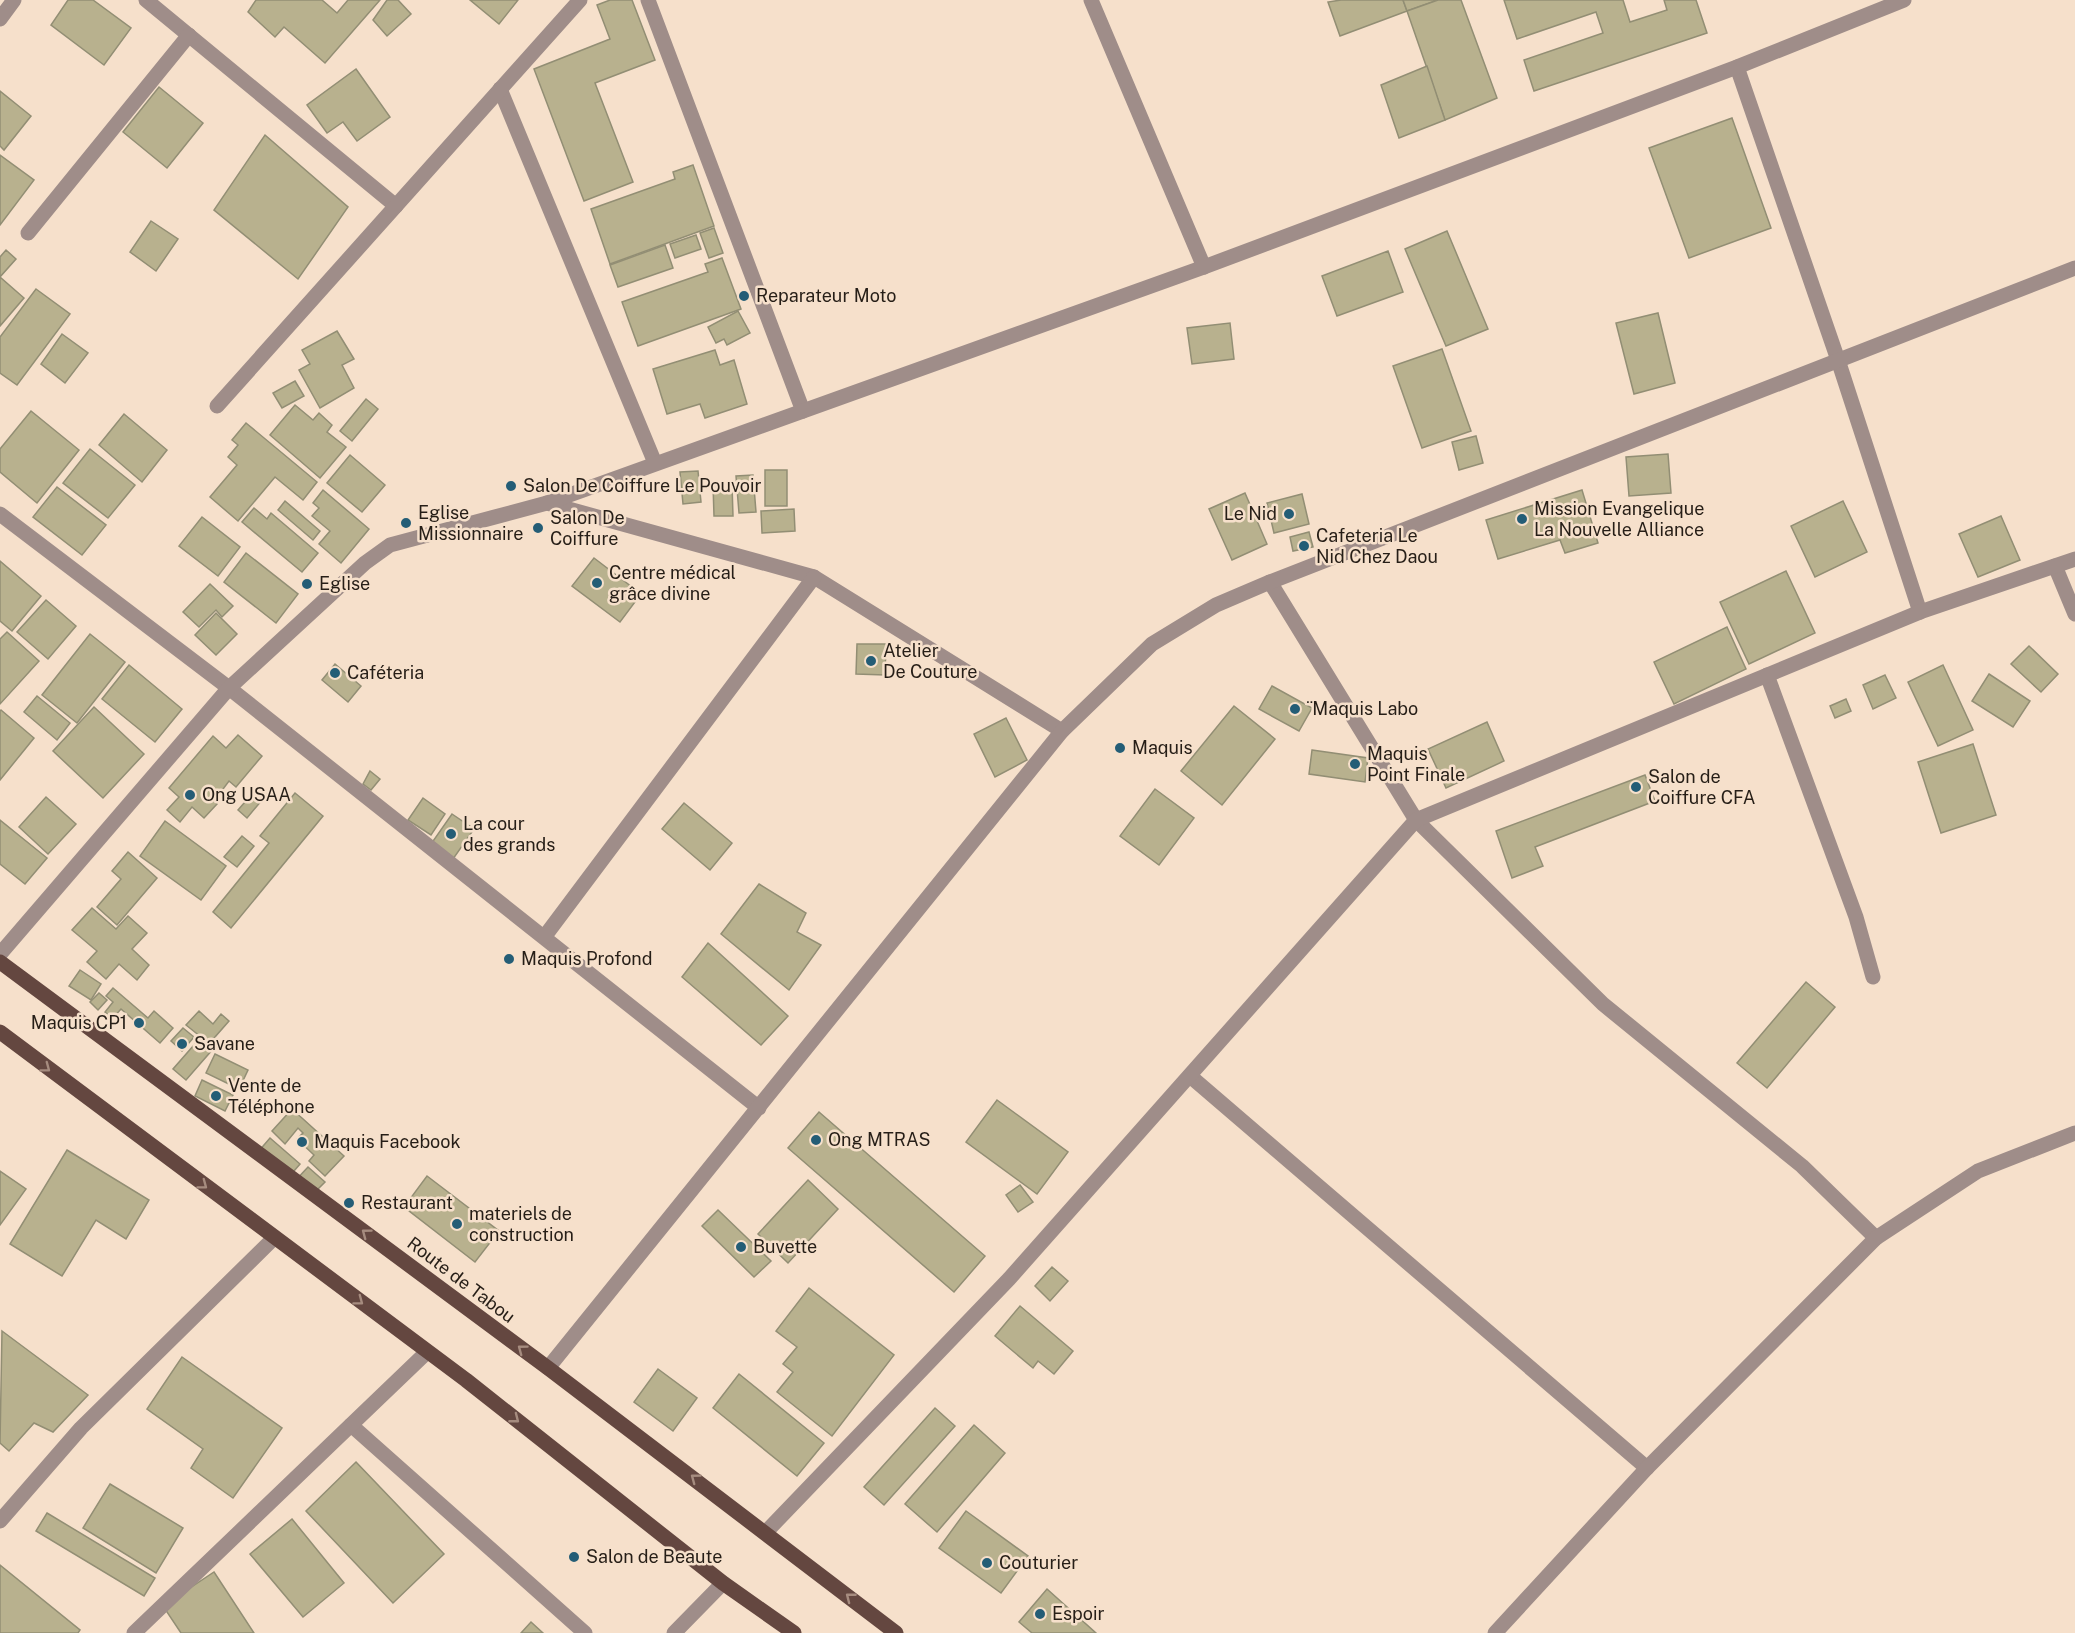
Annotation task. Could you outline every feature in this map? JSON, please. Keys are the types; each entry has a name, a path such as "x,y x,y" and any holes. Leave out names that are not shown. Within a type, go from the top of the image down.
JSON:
{"main road":[{"name":"Route de Tabou","path":"0,962 548,1368 896,1633"},
{"path":"0,1032 428,1352 723,1583 794,1633"}],"street":[{"path":"0,19 14,0"},
{"path":"146,0 396,206"},
{"path":"217,406 580,0"},
{"path":"648,0 803,411"},
{"path":"1091,0 1203,267"},
{"path":"0,954 229,688 365,562 390,545 547,502 803,411 1203,267 1737,67 1904,0"},
{"path":"28,233 189,35"},
{"path":"1737,67 1838,360 1920,612"},
{"path":"500,89 655,463"},
{"path":"548,1368 1062,732 1152,644 1216,605 1270,582 2075,268"},
{"path":"547,502 814,577 1062,732"},
{"path":"0,514 229,688 545,936 759,1108"},
{"path":"766,1532 1010,1279 1416,820 1920,612 2075,559"},
{"path":"2055,566 2075,614"},
{"path":"545,936 814,577"},
{"path":"1270,582 1416,820 1603,1004 1802,1166 1876,1238"},
{"path":"1767,675 1856,917 1873,977"},
{"path":"1190,1076 1647,1468"},
{"path":"1496,1633 1647,1468 1876,1238 1978,1171 2075,1132"},
{"path":"0,1521 81,1428 274,1238"},
{"path":"134,1633 428,1352"},
{"path":"351,1425 585,1633"},
{"path":"674,1633 723,1583"}],"building":[{"path":"68,0 93,0 131,28 104,65 51,25"},
{"path":"256,0 322,0 337,13 348,0 380,0 325,63 284,27 275,37 248,12"},
{"path":"387,0 398,0 411,14 387,36 373,20"},
{"path":"470,0 518,0 499,24"},
{"path":"610,0 632,0 655,60 595,83 633,182 584,201 534,69 610,39 597,5"},
{"path":"1403,0 1407,11 1340,36 1328,2"},
{"path":"1403,0 1438,0 1407,11"},
{"path":"1438,0 1461,0 1497,98 1445,120 1407,11"},
{"path":"1504,0 1623,0 1630,22 1667,10 1664,0 1696,0 1707,33 1534,91 1524,60 1603,33 1596,12 1517,39"},
{"path":"1427,66 1445,120 1399,138 1381,85"},
{"path":"356,69 390,117 357,141 343,122 327,133 307,105"},
{"path":"159,87 203,123 167,168 123,132"},
{"path":"0,91 31,116 4,150 0,146"},
{"path":"1732,118 1771,228 1689,258 1649,148"},
{"path":"265,135 348,207 298,279 214,210"},
{"path":"0,155 34,180 0,225"},
{"path":"693,165 714,226 610,264 591,209 675,179 673,172"},
{"path":"151,221 178,239 156,271 130,252"},
{"path":"714,228 723,253 709,258 700,233"},
{"path":"1447,231 1488,329 1446,346 1405,249"},
{"path":"696,235 701,249 675,258 670,244"},
{"path":"665,245 673,268 618,287 610,265"},
{"path":"6,250 16,259 0,277 0,257"},
{"path":"1388,251 1403,292 1337,316 1322,276"},
{"path":"722,258 741,309 638,346 622,302 708,272 705,264"},
{"path":"0,277 24,298 0,326"},
{"path":"36,289 70,314 17,385 0,373 0,337"},
{"path":"738,311 750,333 727,345 724,339 716,343 708,327"},
{"path":"1658,313 1675,383 1634,394 1616,323"},
{"path":"1230,323 1234,359 1192,364 1187,328"},
{"path":"337,331 354,359 342,365 354,388 320,408 299,370 310,364 302,350"},
{"path":"62,334 88,353 65,383 41,364"},
{"path":"1442,349 1471,431 1422,448 1393,366"},
{"path":"715,350 720,365 734,360 747,404 705,418 700,404 667,414 653,369"},
{"path":"295,381 304,396 282,408 273,393"},
{"path":"366,399 378,409 352,441 340,431"},
{"path":"295,405 313,420 319,413 332,425 327,432 346,447 320,478 270,435"},
{"path":"31,411 79,450 37,503 0,472 0,449"},
{"path":"124,414 167,450 142,482 99,445"},
{"path":"246,423 317,482 303,500 275,477 238,521 210,497 237,465 228,457 238,445 232,440"},
{"path":"1476,436 1483,463 1459,470 1452,442"},
{"path":"90,449 135,485 108,518 63,483"},
{"path":"1668,454 1671,493 1629,496 1626,457"},
{"path":"350,455 385,485 362,512 327,483"},
{"path":"765,470 787,470 787,506 765,506"},
{"path":"698,471 701,502 683,504 680,472"},
{"path":"753,475 756,512 739,513 736,476"},
{"path":"713,484 732,484 733,516 714,516"},
{"path":"57,487 106,525 82,555 33,517"},
{"path":"323,490 369,529 341,563 319,544 330,531 312,516 319,508 313,503"},
{"path":"1582,490 1598,543 1565,553 1560,540 1498,559 1486,520"},
{"path":"1245,493 1267,544 1232,560 1209,509"},
{"path":"1302,494 1309,524 1274,533 1267,503"},
{"path":"285,501 320,531 313,540 278,510"},
{"path":"1843,501 1867,552 1815,577 1791,526"},
{"path":"254,508 267,519 271,513 318,553 302,572 242,522"},
{"path":"794,509 795,531 762,533 761,511"},
{"path":"2001,516 2020,560 1978,577 1959,534"},
{"path":"202,517 240,547 218,576 179,546"},
{"path":"1309,532 1313,547 1293,551 1290,537"},
{"path":"246,553 298,594 276,623 224,582"},
{"path":"594,558 641,594 620,622 572,586"},
{"path":"0,561 41,596 12,631 0,621"},
{"path":"1786,571 1815,633 1749,664 1720,602"},
{"path":"210,584 233,606 222,617 216,610 199,627 183,612"},
{"path":"46,600 76,626 48,659 17,632"},
{"path":"216,613 237,634 216,655 195,635"},
{"path":"1727,627 1746,669 1674,704 1654,662"},
{"path":"7,632 39,661 0,704 0,639"},
{"path":"90,634 125,662 77,723 42,695"},
{"path":"857,644 886,644 885,675 856,674"},
{"path":"2029,646 2058,674 2041,692 2011,664"},
{"path":"335,664 361,686 348,702 322,680"},
{"path":"129,665 182,709 155,742 102,699"},
{"path":"1943,665 1973,730 1938,746 1908,682"},
{"path":"1989,674 2030,701 2013,727 1972,701"},
{"path":"1885,675 1896,698 1873,709 1863,685"},
{"path":"1272,686 1312,708 1299,731 1259,709"},
{"path":"37,696 70,723 57,740 24,712"},
{"path":"1846,699 1851,711 1835,718 1830,706"},
{"path":"1234,706 1275,739 1222,805 1181,771"},
{"path":"94,707 144,754 103,798 53,751"},
{"path":"0,711 34,738 0,780"},
{"path":"1006,718 1027,760 995,777 974,734"},
{"path":"1487,722 1504,761 1446,788 1428,749"},
{"path":"238,735 262,756 236,787 229,781 214,801 217,804 204,818 192,807 180,822 167,810 179,797 169,788 213,736 226,748"},
{"path":"1973,744 1996,815 1941,833 1918,762"},
{"path":"1312,750 1368,758 1365,782 1309,774"},
{"path":"370,771 380,779 371,790 363,784"},
{"path":"1645,775 1655,801 1535,847 1543,866 1512,878 1496,831"},
{"path":"258,787 267,794 247,818 238,810"},
{"path":"1155,789 1194,818 1159,865 1120,836"},
{"path":"295,793 323,816 231,928 213,912 269,843 260,836"},
{"path":"46,797 76,824 48,854 19,827"},
{"path":"423,798 445,814 431,835 408,820"},
{"path":"684,803 732,843 710,870 662,829"},
{"path":"452,814 474,829 453,859 431,844"},
{"path":"0,820 47,858 25,884 0,864"},
{"path":"165,821 226,866 201,900 140,856"},
{"path":"242,836 254,846 237,867 224,857"},
{"path":"128,852 157,878 117,925 97,907 121,879 112,871"},
{"path":"759,884 806,913 797,932 821,945 789,990 721,934"},
{"path":"92,908 116,929 128,916 147,933 132,949 149,965 137,980 119,964 106,979 87,962 97,951 72,930"},
{"path":"708,943 788,1016 761,1045 682,977"},
{"path":"80,970 101,984 91,1000 69,986"},
{"path":"1806,982 1835,1007 1767,1088 1737,1063"},
{"path":"113,988 148,1018 154,1011 173,1028 160,1043 121,1009 113,1018 105,1012 113,1002 106,996"},
{"path":"99,993 107,1000 98,1010 90,1002"},
{"path":"199,1011 213,1024 221,1014 229,1021 208,1045 213,1049 186,1080 173,1069 201,1037 186,1025"},
{"path":"183,1028 194,1037 182,1051 171,1041"},
{"path":"215,1054 248,1070 239,1089 206,1073"},
{"path":"202,1080 233,1095 225,1111 195,1096"},
{"path":"997,1100 1068,1152 1037,1194 966,1142"},
{"path":"292,1109 344,1156 325,1176 309,1161 314,1155 297,1139 303,1133 298,1128 285,1144 272,1131"},
{"path":"819,1112 985,1256 954,1292 788,1148"},
{"path":"270,1138 300,1164 288,1178 258,1152"},
{"path":"67,1150 149,1200 126,1239 96,1220 62,1276 10,1244"},
{"path":"308,1167 325,1182 311,1196 295,1181"},
{"path":"0,1171 26,1189 0,1225"},
{"path":"427,1176 499,1231 475,1262 404,1207"},
{"path":"808,1180 838,1209 788,1263 758,1234"},
{"path":"1020,1185 1033,1202 1018,1212 1006,1195"},
{"path":"718,1210 771,1261 754,1277 702,1226"},
{"path":"1052,1267 1068,1281 1050,1301 1035,1286"},
{"path":"809,1288 894,1355 832,1436 777,1392 793,1372 783,1364 797,1347 776,1331"},
{"path":"1020,1306 1073,1351 1054,1374 1038,1361 1033,1368 995,1336"},
{"path":"2,1331 88,1395 53,1432 34,1423 9,1451 0,1443"},
{"path":"182,1357 282,1428 233,1498 191,1468 203,1449 147,1409"},
{"path":"658,1369 697,1398 673,1431 634,1402"},
{"path":"739,1374 824,1443 797,1476 713,1408"},
{"path":"935,1408 955,1426 884,1505 864,1487"},
{"path":"974,1425 1005,1453 937,1532 905,1504"},
{"path":"356,1462 444,1554 393,1603 306,1511"},
{"path":"110,1484 183,1528 156,1573 83,1528"},
{"path":"966,1511 1028,1556 1001,1593 939,1548"},
{"path":"47,1513 155,1578 144,1596 36,1531"},
{"path":"292,1519 344,1583 303,1617 250,1554"},
{"path":"0,1565 80,1630 78,1633 0,1633"},
{"path":"214,1572 254,1633 181,1633 163,1606"},
{"path":"1047,1589 1096,1633 1032,1633 1019,1622"},
{"path":"531,1622 543,1633 521,1633"}],"place":[{"name":"Reparateur Moto","path":"744,296"},
{"name":"Salon De Coiffure Le Pouvoir","path":"511,486"},
{"name":"Le Nid","path":"1289,514"},
{"name":"Mission Evangelique La Nouvelle Alliance","path":"1522,519"},
{"name":"Eglise Missionnaire","path":"406,523"},
{"name":"Salon De Coiffure","path":"538,528"},
{"name":"Cafeteria Le Nid Chez Daou","path":"1304,546"},
{"name":"Centre médical grâce divine","path":"597,583"},
{"name":"Eglise","path":"307,584"},
{"name":"Atelier De Couture","path":"871,661"},
{"name":"Caféteria","path":"335,673"},
{"name":"¨Maquis Labo","path":"1295,709"},
{"name":"Maquis","path":"1120,748"},
{"name":"Maquis Point Finale","path":"1355,764"},
{"name":"Salon de Coiffure CFA","path":"1636,787"},
{"name":"Ong USAA","path":"190,795"},
{"name":"La cour des grands","path":"451,834"},
{"name":"Maquis Profond","path":"509,959"},
{"name":"Maquis CP1","path":"139,1023"},
{"name":"Savane","path":"182,1044"},
{"name":"Vente de Téléphone","path":"216,1096"},
{"name":"Ong MTRAS","path":"816,1140"},
{"name":"Maquis Facebook","path":"302,1142"},
{"name":"Restaurant","path":"349,1203"},
{"name":"materiels de construction","path":"457,1224"},
{"name":"Buvette","path":"741,1247"},
{"name":"Salon de Beaute","path":"574,1557"},
{"name":"Couturier","path":"987,1563"},
{"name":"Espoir","path":"1040,1614"}]}
